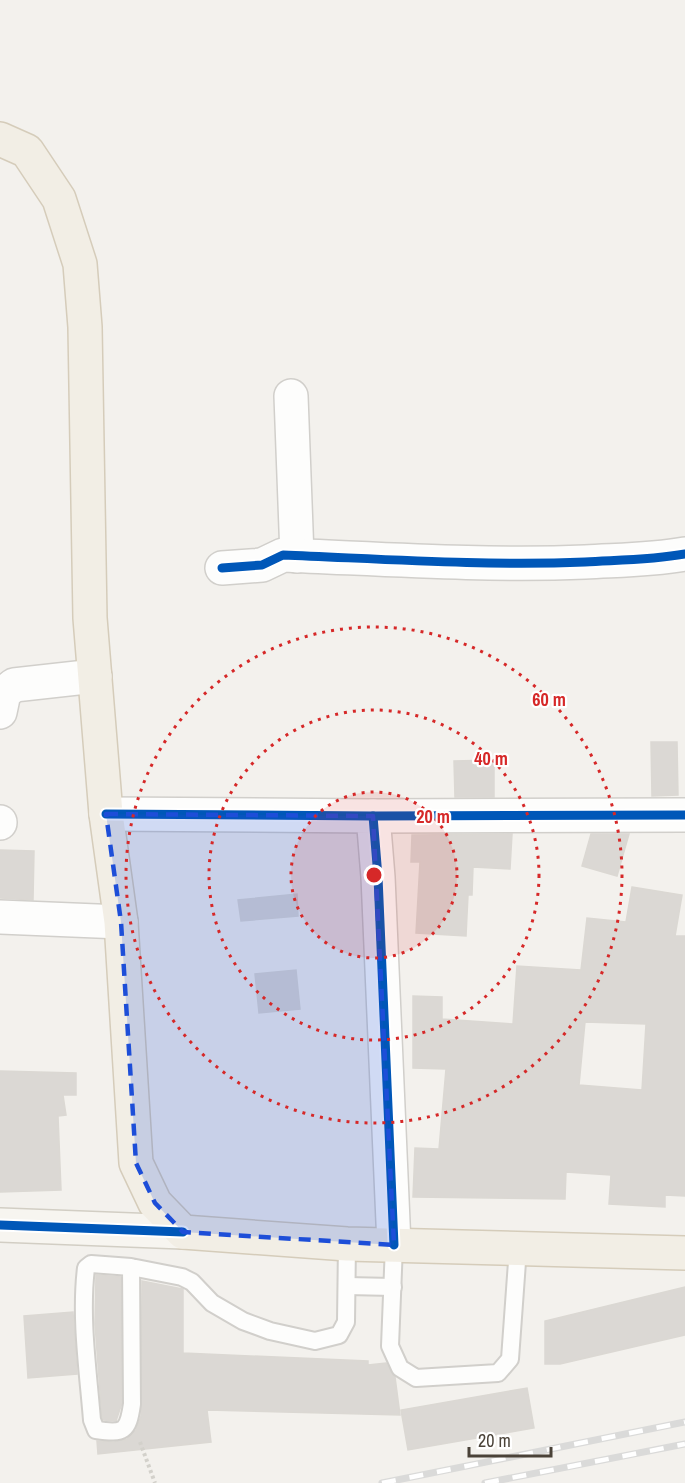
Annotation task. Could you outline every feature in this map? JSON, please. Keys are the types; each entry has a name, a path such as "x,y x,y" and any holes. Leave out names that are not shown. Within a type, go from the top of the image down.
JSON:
{"main road":[{"path":"0,139 27,151 59,199 80,264 85,327 90,618 106,814 121,922 136,1163 155,1203 183,1232 346,1244 685,1252"}],"street":[{"path":"291,396 297,556"},
{"path":"222,567 262,565 283,555 426,563 543,564 662,558 685,554"},
{"path":"0,712 4,693 14,685 95,676"},
{"path":"106,814 685,815"},
{"path":"373,816 379,889 394,1245"},
{"path":"0,917 121,922"},
{"path":"0,1225 183,1232"}],"lane":[{"path":"131,1267 132,1404 130,1424 124,1430 114,1432 96,1430 92,1420 85,1338 86,1268 91,1264 131,1267 182,1277 192,1282 212,1303 243,1321 315,1341 339,1335 346,1322 346,1244"},
{"path":"394,1245 390,1346 400,1368 416,1378 498,1373 510,1359 518,1248"},
{"path":"347,1286 393,1287"}],"path":[{"path":"150,1462 156,1483"}],"highlighted area":[{"path":"106,814 373,816 394,1245 183,1232 155,1203 136,1163 121,922"}],"building":[{"path":"651,742 677,742 678,795 652,796"},
{"path":"494,760 494,797 455,797 454,761"},
{"path":"512,834 510,869 473,867 472,895 468,895 466,936 416,933 420,862 411,862 412,835"},
{"path":"591,834 629,834 617,876 582,866"},
{"path":"0,850 34,851 33,900 0,898"},
{"path":"632,887 682,895 675,936 685,936 685,1196 665,1195 665,1207 609,1204 611,1175 566,1172 565,1199 413,1197 415,1148 439,1149 446,1069 413,1068 413,996 442,997 442,1019 513,1024 517,966 581,970 587,918 626,922","holes":["585,1022 646,1024 642,1090 579,1085"]},
{"path":"297,894 298,916 241,921 238,900"},
{"path":"296,970 300,1009 259,1013 255,974"},
{"path":"0,1071 76,1073 76,1095 63,1095 66,1115 58,1116 61,1190 0,1192"},
{"path":"96,1275 121,1277 122,1403 116,1421 102,1418 95,1324"},
{"path":"142,1281 183,1289 183,1353 368,1361 368,1365 386,1363 395,1377 400,1415 207,1410 211,1442 98,1454 97,1441 114,1442 127,1439 136,1430 141,1416"},
{"path":"685,1287 685,1335 560,1364 545,1364 545,1321"},
{"path":"73,1312 77,1374 28,1378 24,1316"},
{"path":"527,1388 534,1428 408,1450 401,1410"}],"railway":[{"path":"382,1483 685,1422"},
{"path":"485,1483 685,1444"}],"cycle path":[{"path":"222,568 262,565 283,555 434,562 547,563 660,558 685,554"},
{"path":"106,814 373,816 378,877 394,1245"},
{"path":"373,816 685,815"},
{"path":"0,1225 183,1232"}]}
